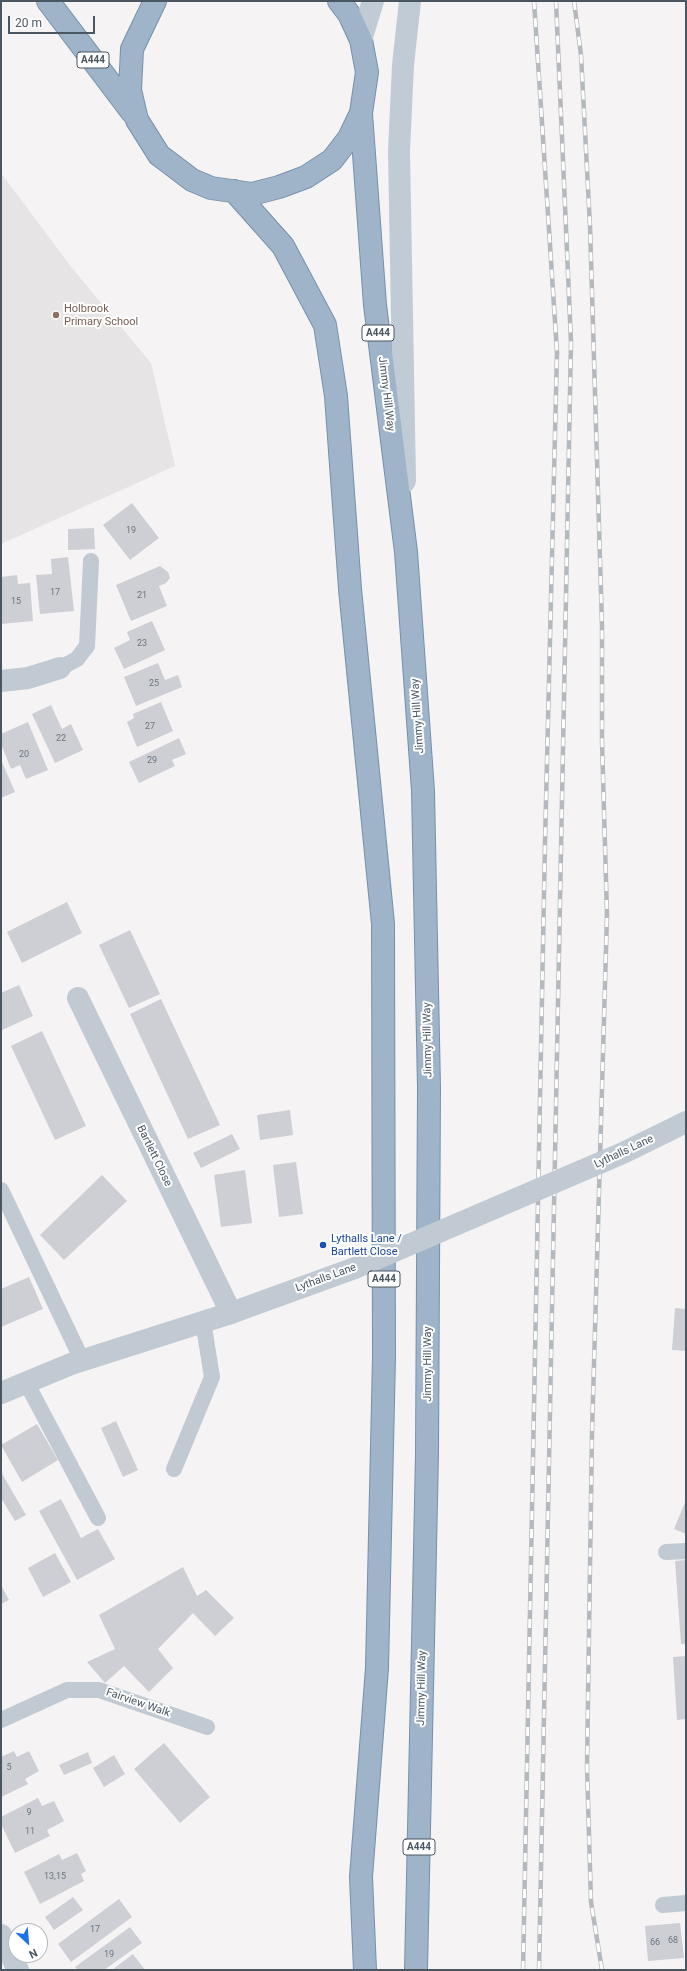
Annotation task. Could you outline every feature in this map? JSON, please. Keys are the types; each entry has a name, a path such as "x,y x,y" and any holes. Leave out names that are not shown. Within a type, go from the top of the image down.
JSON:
{"highway":[{"name":"A444","path":"48,1 137,120"},
{"path":"155,1 132,49 130,90 137,120 159,155 192,180 211,188 252,194 279,188 306,177 332,160 349,138 361,113 367,72 361,40 349,14 339,1"},
{"name":"Jimmy Hill Way","path":"361,113 375,305 406,552 423,791 429,1088 427,1455 416,1970"},
{"name":"A444","path":"234,191 283,246 325,325 336,396 350,589 383,924 383,1365 377,1668 361,1877 365,1970"}],"main road":[{"path":"361,40 373,1"},
{"path":"406,552 399,151 403,65 410,1"}],"street":[{"path":"1,681 28,678 60,668"},
{"name":"Bartlett Close","path":"78,998 231,1313"},
{"name":"Lythalls Lane","path":"1,1393 82,1360 231,1313 355,1268 623,1153 686,1122"},
{"path":"1,1935 18,1970"}],"lane":[{"path":"60,668 78,660 87,646 91,561"},
{"path":"1,1190 82,1360"},
{"path":"174,1469 212,1377 203,1321"},
{"path":"26,1382 98,1518"},
{"path":"666,1552 686,1551"},
{"name":"Fairview Walk","path":"1,1720 67,1690 99,1690 207,1727"},
{"path":"663,1905 686,1903"}],"shaded area":[{"name":"Holbrook Primary School","path":"1,173 72,268 151,363 175,466 1,544"}],"building":[{"path":"132,503 159,538 130,560 103,525"},
{"path":"94,528 95,549 68,550 68,529"},
{"path":"68,557 74,611 40,614 36,575 52,574 51,559"},
{"path":"160,566 168,572 170,578 166,583 159,586 167,606 131,621 116,585"},
{"path":"17,575 18,584 30,583 33,621 1,624 1,577"},
{"path":"152,621 165,650 124,669 114,648 130,640 127,632"},
{"path":"158,663 165,680 178,675 182,687 136,706 124,677"},
{"path":"161,702 173,731 137,747 127,722 134,718 133,714"},
{"path":"51,705 62,729 71,724 83,750 55,763 32,714"},
{"path":"28,722 48,770 26,779 20,765 11,769 1,744 1,734"},
{"path":"179,738 186,754 172,760 175,766 139,783 129,762"},
{"path":"1,760 15,792 1,798"},
{"path":"67,902 82,933 22,963 7,932"},
{"path":"130,930 160,994 129,1008 99,945"},
{"path":"19,985 33,1016 2,1030 1,993"},
{"path":"161,999 220,1125 188,1139 130,1014"},
{"path":"42,1031 86,1126 55,1140 11,1046"},
{"path":"290,1110 293,1135 260,1140 257,1115"},
{"path":"232,1134 240,1149 201,1168 193,1153"},
{"path":"296,1162 303,1214 279,1217 273,1165"},
{"path":"245,1170 252,1223 221,1227 214,1175"},
{"path":"102,1175 127,1201 64,1260 40,1235"},
{"path":"29,1277 43,1309 1,1327 1,1289"},
{"path":"675,1308 686,1309 686,1351 672,1350"},
{"path":"116,1421 138,1470 123,1477 101,1428"},
{"path":"37,1424 58,1460 22,1482 1,1445"},
{"path":"1,1472 26,1515 15,1521 1,1498"},
{"path":"61,1499 81,1538 98,1529 115,1559 77,1580 39,1511"},
{"path":"686,1500 686,1534 674,1529"},
{"path":"55,1553 71,1582 43,1597 28,1568"},
{"path":"686,1560 686,1644 681,1644 675,1561"},
{"path":"183,1567 197,1596 206,1590 234,1618 215,1636 193,1613 158,1649 173,1668 149,1692 124,1666 105,1683 87,1662 115,1649 99,1615"},
{"path":"1,1585 9,1600 1,1604"},
{"path":"686,1656 686,1719 677,1720 673,1657"},
{"path":"164,1743 210,1797 180,1823 134,1769"},
{"path":"14,1751 17,1757 29,1751 39,1771 25,1779 28,1784 1,1797 1,1757"},
{"path":"88,1752 92,1763 64,1775 59,1765"},
{"path":"114,1755 125,1774 104,1787 93,1768"},
{"path":"38,1798 42,1806 54,1801 64,1821 47,1830 50,1836 15,1853 1,1824 1,1817"},
{"path":"77,1853 86,1871 81,1874 84,1881 40,1904 24,1872 59,1854 62,1860"},
{"path":"73,1897 83,1910 54,1930 45,1917"},
{"path":"119,1899 132,1917 71,1962 58,1944"},
{"path":"680,1923 684,1958 648,1961 645,1926"},
{"path":"130,1927 142,1943 104,1970 78,1970 75,1967"},
{"path":"133,1954 145,1970 112,1970"}],"railway":[{"path":"523,1970 545,843 557,352 534,1"},
{"path":"539,1970 571,342 556,1"},
{"path":"574,1 581,55 590,226 602,626 602,741 607,915 592,1433 587,1767 591,1902 602,1970"}],"place":[{"name":"Holbrook Primary School","path":"56,315"},
{"name":"Lythalls Lane / Bartlett Close","path":"323,1245"}]}
